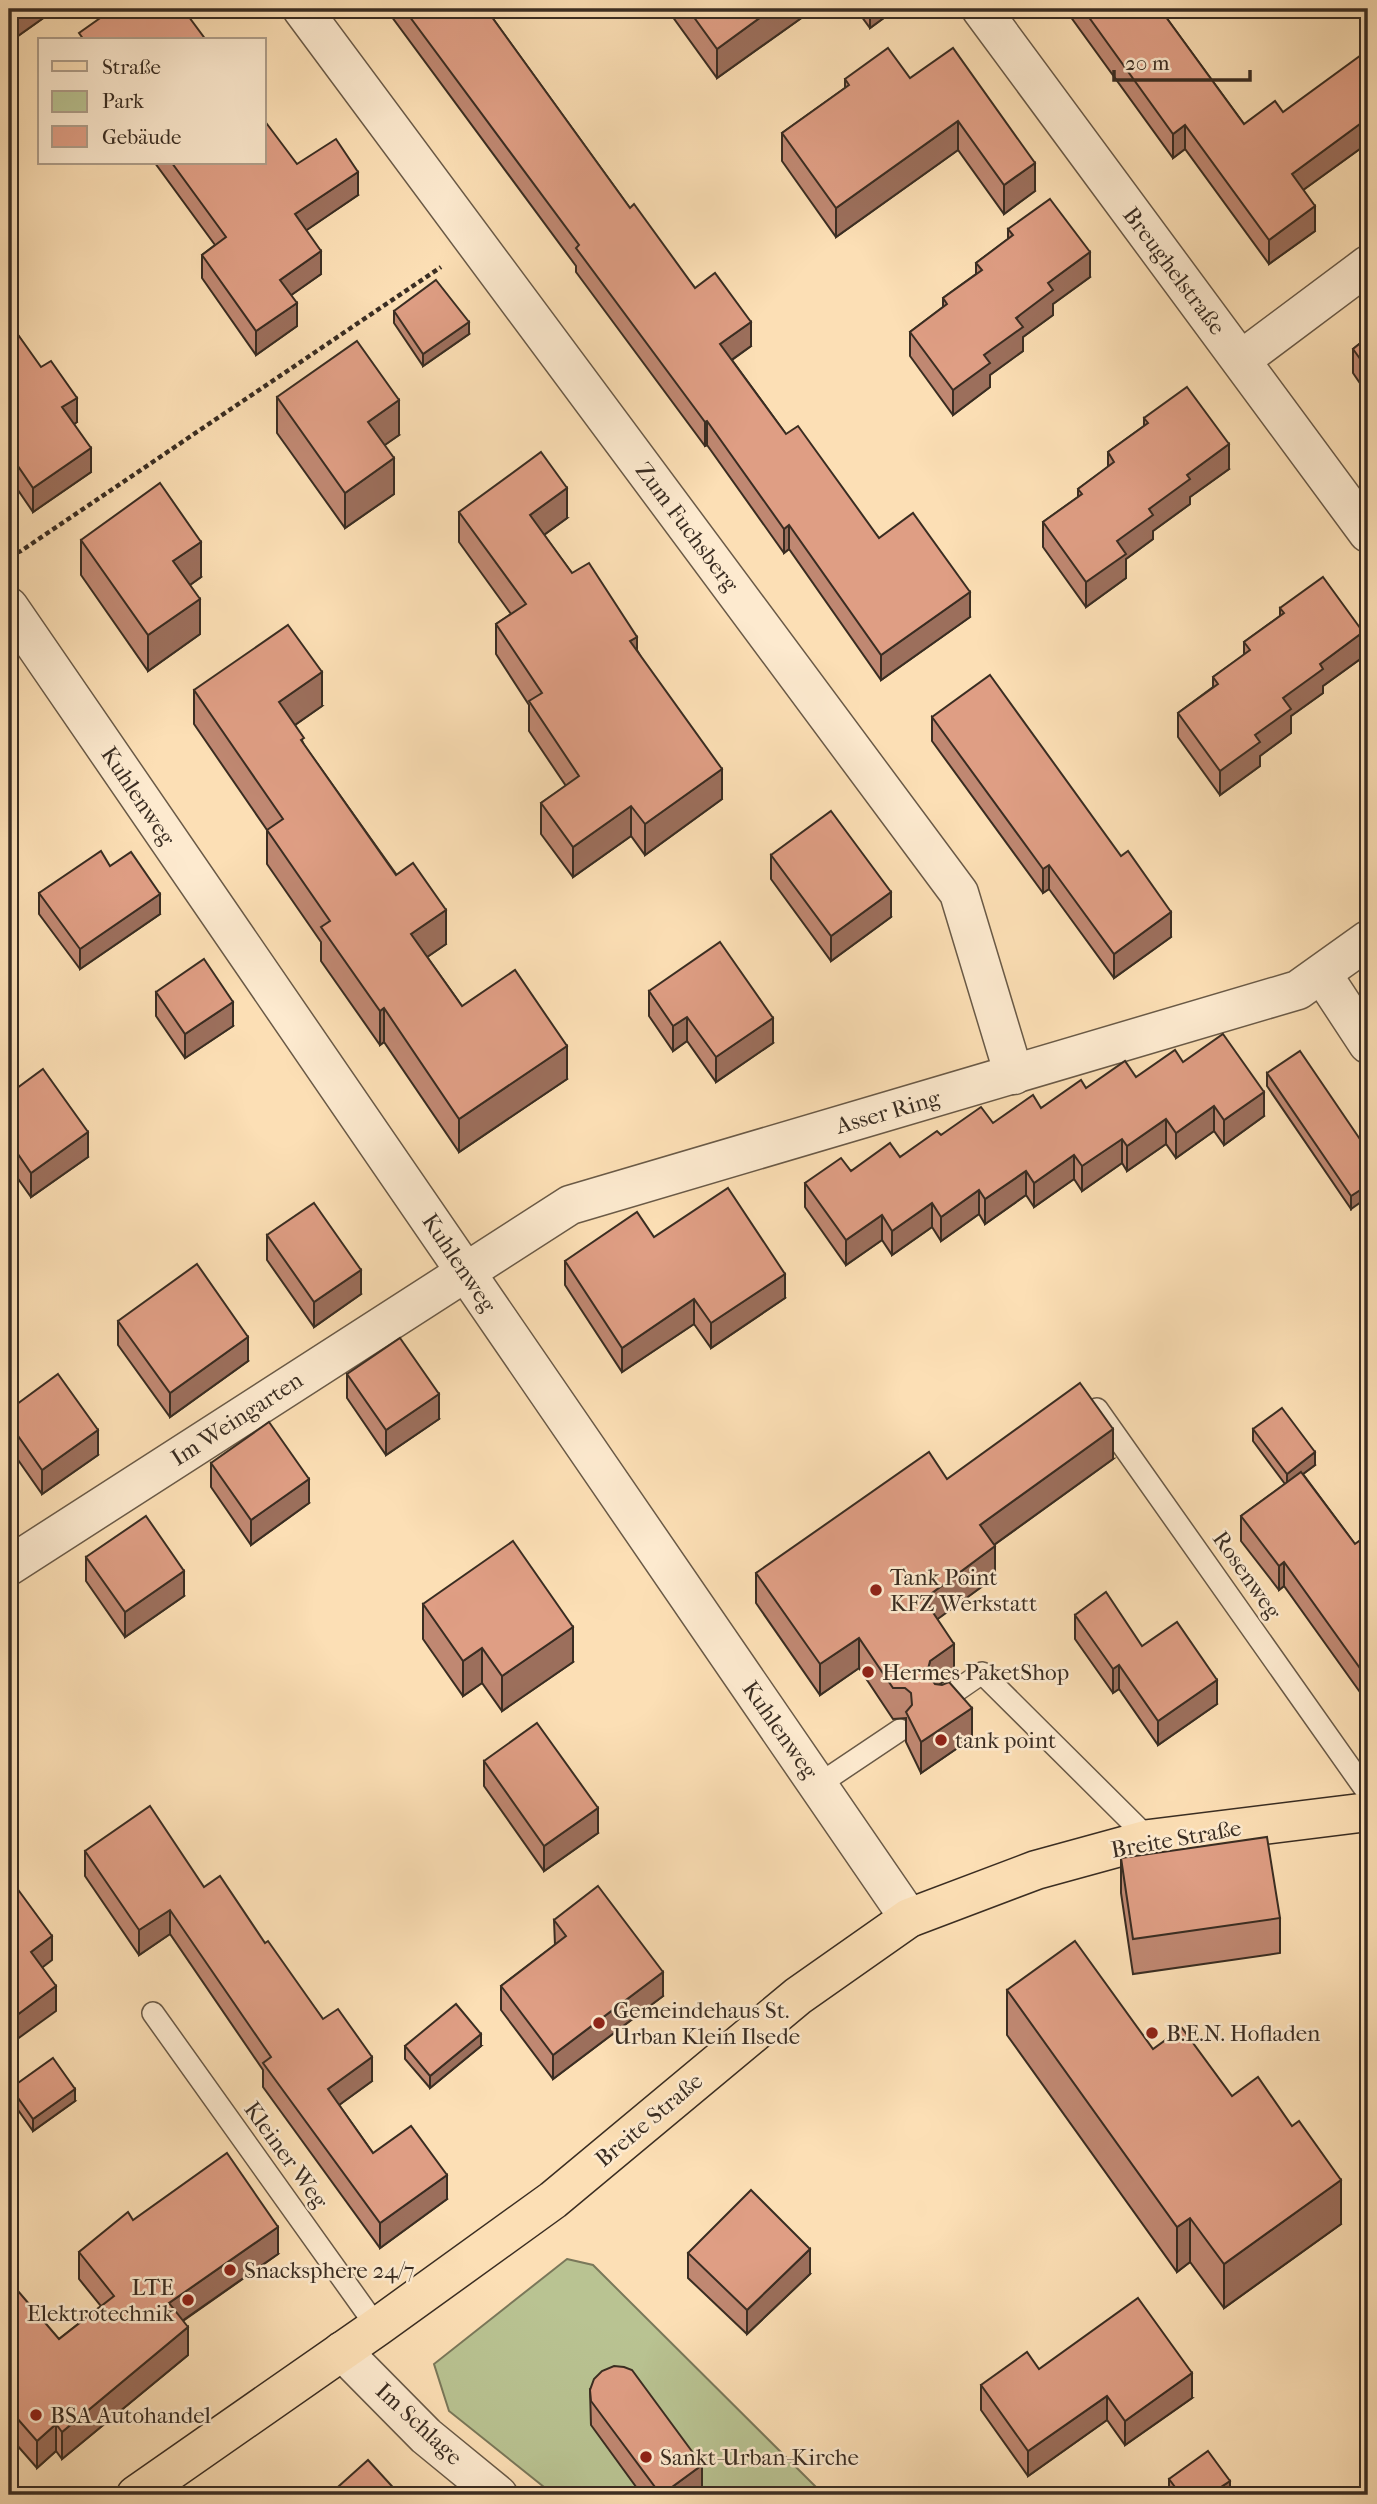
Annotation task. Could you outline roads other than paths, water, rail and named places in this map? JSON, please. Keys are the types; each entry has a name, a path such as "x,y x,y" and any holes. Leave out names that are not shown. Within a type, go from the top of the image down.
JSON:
{"main road":[{"name":"Breite Straße","path":"136,2495 553,2200 797,1996 909,1918 1036,1870 1149,1839 1368,1812"}],"street":[{"name":"Zum Fuchsberg","path":"302,9 959,892 1014,1075"},
{"name":"Breughelstraße","path":"981,9 1368,533"},
{"path":"1241,360 1368,265"},
{"name":"Kuhlenweg","path":"9,607 909,1918"},
{"name":"Asser Ring","path":"466,1273 570,1205 1297,990 1368,940"},
{"path":"1322,974 1368,1044"},
{"name":"Im Weingarten","path":"9,1566 466,1273"},
{"name":"Im Schlage","path":"342,2351 426,2435 498,2495"}],"lane":[{"name":"Rosenweg","path":"1083,1388 1368,1793"},
{"path":"940,1702 982,1673 1149,1839"},
{"path":"818,1785 900,1730"},
{"name":"Kleiner Weg","path":"153,2013 377,2327"}],"place":[{"name":"Tank Point KFZ Werkstatt","path":"876,1590"},
{"name":"Hermes PaketShop","path":"868,1672"},
{"name":"tank point","path":"941,1740"},
{"name":"Gemeindehaus St. Urban Klein Ilsede","path":"599,2023"},
{"name":"B.E.N. Hofladen","path":"1152,2033"},
{"name":"Snacksphere 24/7","path":"230,2270"},
{"name":"LTE Elektrotechnik","path":"188,2300"},
{"name":"BSA Autohandel","path":"36,2415"},
{"name":"Sankt-Urban-Kirche","path":"646,2457"}]}
